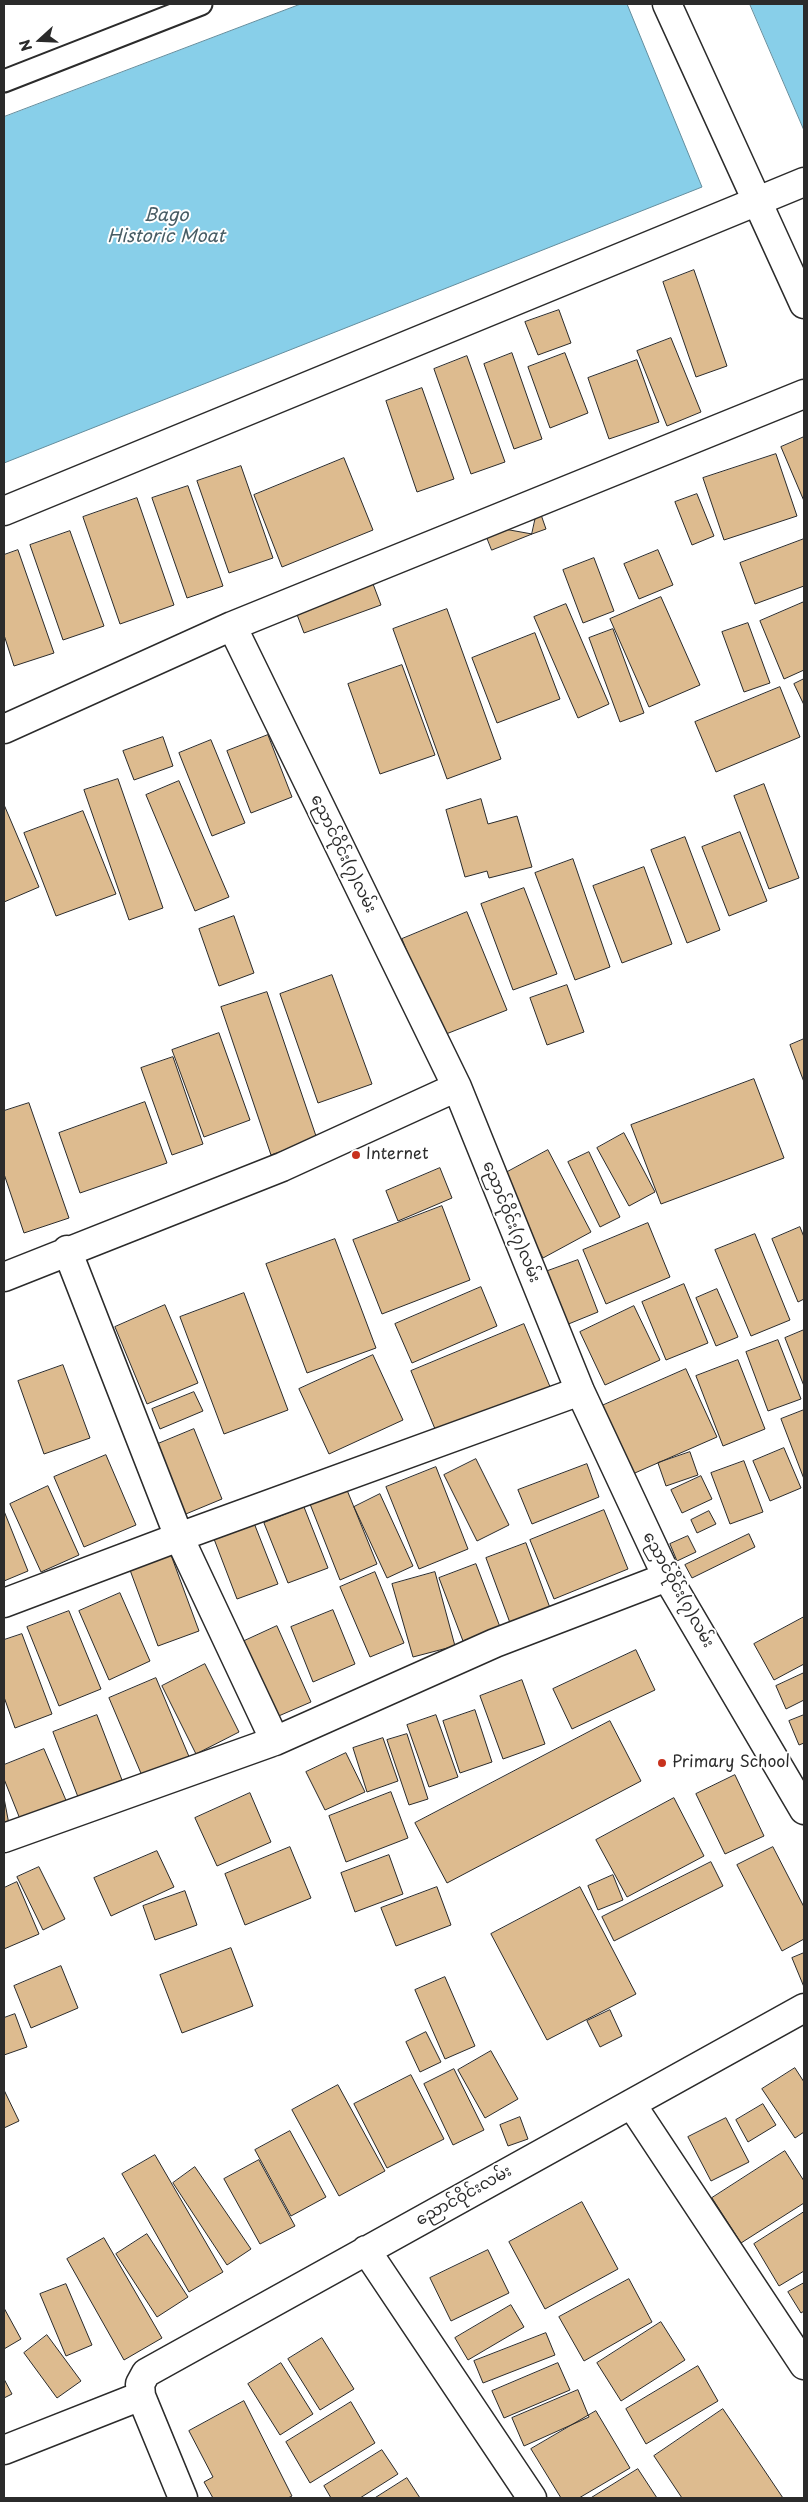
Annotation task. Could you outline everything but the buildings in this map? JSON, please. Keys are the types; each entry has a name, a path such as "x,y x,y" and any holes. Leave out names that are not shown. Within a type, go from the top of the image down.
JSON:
{"street":[{"path":"667,4 804,304"},
{"path":"4,511 804,182"},
{"path":"4,729 232,626 804,394"},
{"name":"ညောင်ဝိုင်း(၇)လမ်း","path":"232,626 457,1088 580,1391 667,1577 804,1810"},
{"path":"4,1277 67,1250 282,1167 457,1088"},
{"path":"67,1250 179,1537 275,1741"},
{"path":"4,1604 179,1537 580,1391"},
{"path":"4,1838 275,1741 495,1643 667,1577"},
{"name":"ညောင်ဝိုင်းလမ်း","path":"140,2396 140,2384 146,2373 804,2008"},
{"path":"632,2104 804,2365"},
{"path":"366,2250 532,2498"},
{"path":"4,2450 140,2396 183,2498"}],"lane":[{"path":"4,81 201,4"}],"water":[{"name":"Bago Historic Moat","path":"301,4 627,4 702,187 4,463 4,117"},
{"path":"750,4 804,4 804,130"}],"place":[{"name":"Internet","path":"356,1155"},
{"name":"Primary School","path":"662,1763"}]}
